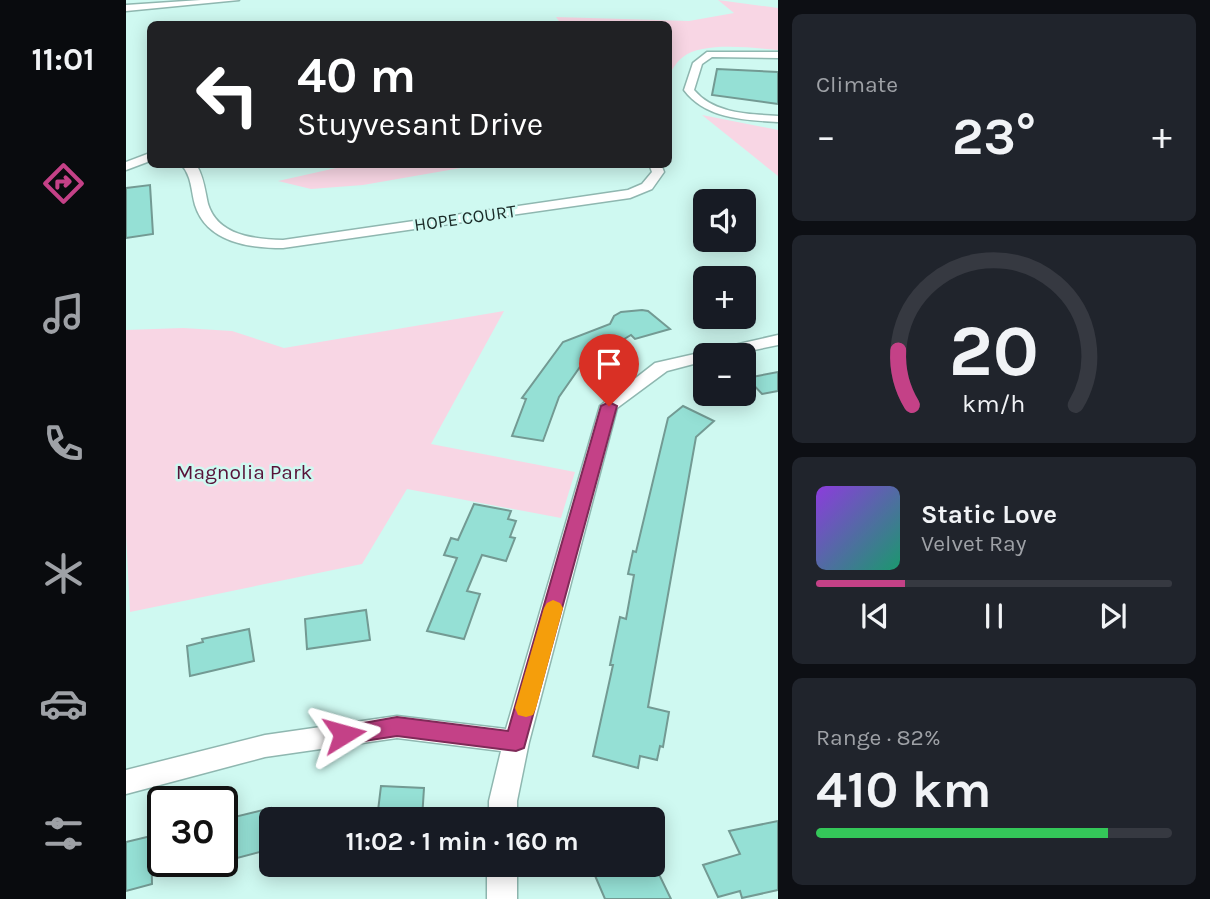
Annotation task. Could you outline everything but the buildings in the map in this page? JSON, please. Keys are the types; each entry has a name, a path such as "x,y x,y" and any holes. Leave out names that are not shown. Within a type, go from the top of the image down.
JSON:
{"street":[{"path":"126,8 235,0"},
{"path":"778,55 710,54 698,64 689,90 694,98 718,110 778,119"},
{"path":"126,166 147,158"},
{"name":"HOPE COURT","path":"192,168 207,218 225,232 253,243 283,244 630,194 643,190 654,181 659,172 657,168"},
{"path":"756,345 778,340"},
{"path":"503,807 516,742 609,406 661,367 693,358"},
{"path":"126,782 265,746 397,727 516,742"},
{"path":"502,877 502,899"}],"green space":[{"path":"718,0 778,8 778,50 742,47 702,49 683,57 672,70 672,21 559,21 556,17 689,21 734,13"},
{"path":"702,115 778,130 778,176"},
{"path":"336,168 461,168 363,185 311,189 278,181"},
{"name":"Magnolia Park","path":"504,311 431,444 575,472 561,518 407,489 362,564 130,612 126,534 126,330 183,328 232,331 284,348"}],"slow traffic":[{"path":"526,708 553,608"}],"route":[{"path":"344,734 397,727 516,742 609,406"}]}
